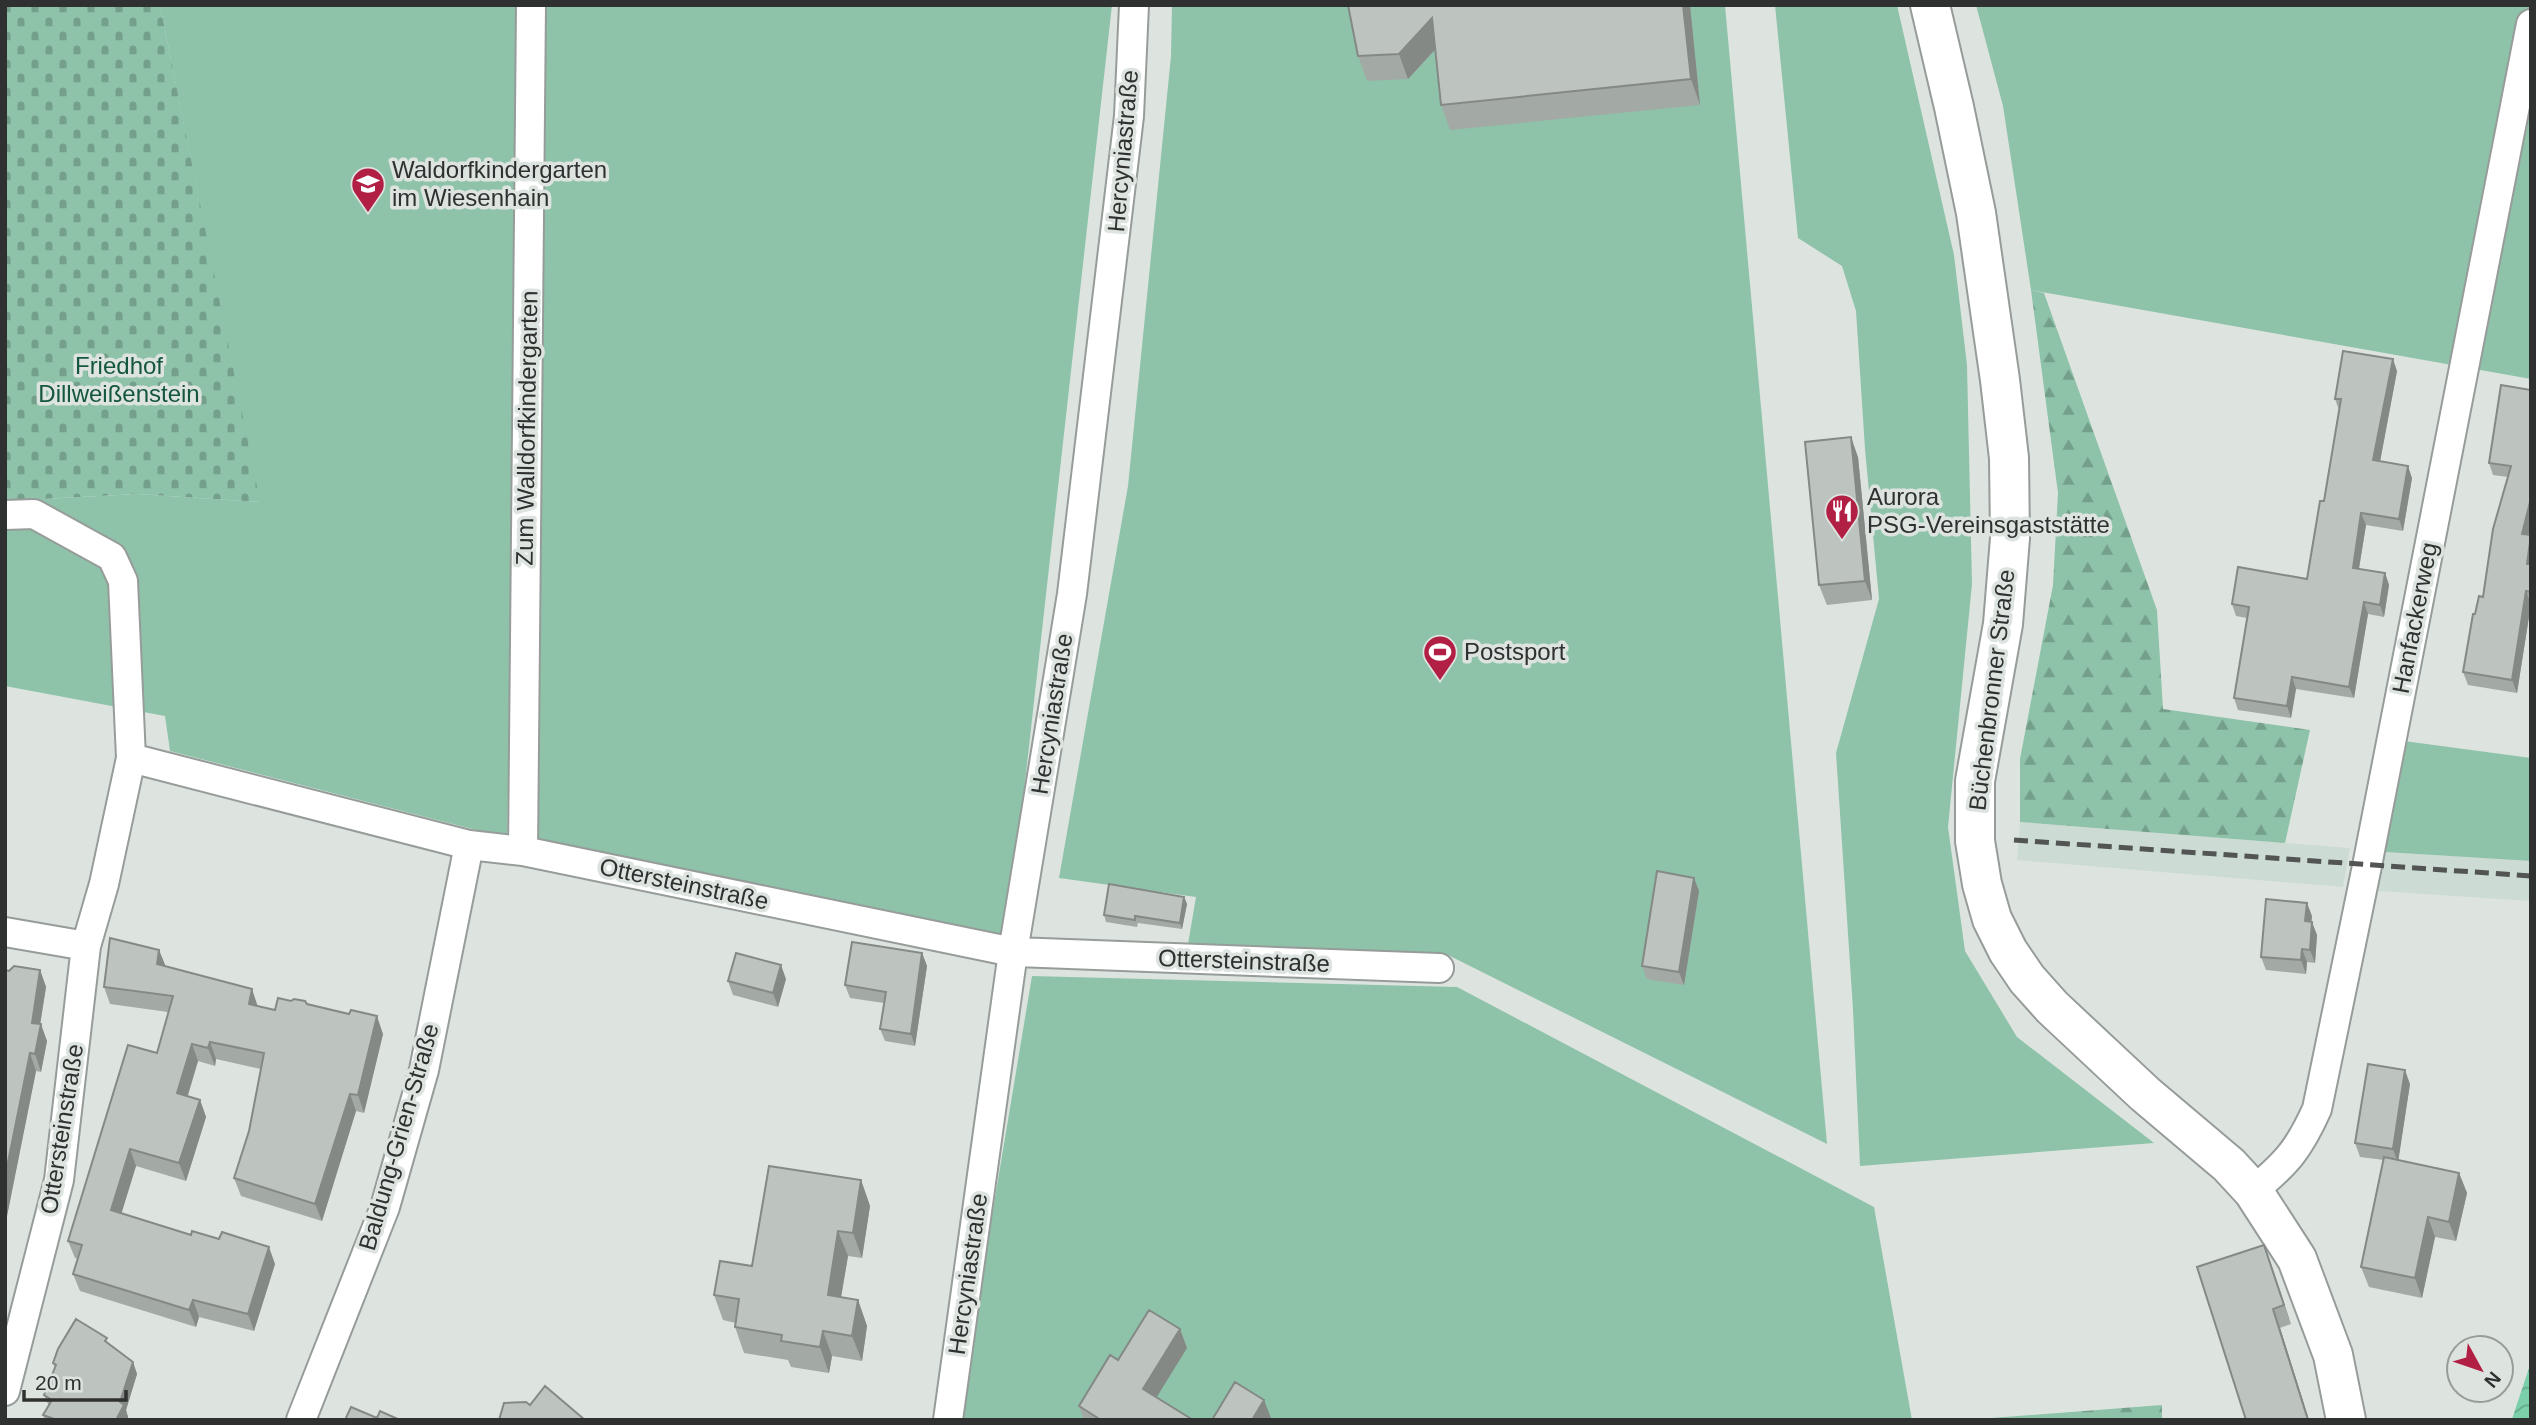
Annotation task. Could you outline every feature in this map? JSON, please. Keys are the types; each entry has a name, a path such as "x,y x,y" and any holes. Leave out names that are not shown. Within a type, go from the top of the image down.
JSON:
{"main road":[{"name":"Büchenbronner Straße","path":"1930,5 1976,213 2000,380 2008,458 2010,538 2003,625 1975,781 1975,841 1982,884 1993,919 2008,951 2027,979 2096,1050 2229,1165 2253,1191 2297,1259 2333,1354 2346,1420"}],"street":[{"name":"Zum Walldorfkindergarten","path":"523,851 531,5"},
{"name":"Hercyniastraße","path":"948,1420 1013,952 1072,594 1129,116 1134,5"},
{"name":"Hanfackerweg","path":"2253,1191 2279,1169 2302,1142 2317,1109 2531,23"},
{"path":"5,514 34,514 112,557 123,581 131,758"},
{"name":"Ottersteinstraße","path":"5,1391 59,1180 86,946 104,884 131,758 469,845 523,851 1013,952 1439,968"},
{"name":"Baldung-Grien-Straße","path":"301,1420 388,1195 424,1070 469,845"},
{"path":"5,932 86,946"}],"shaded area":[{"path":"2020,822 2350,848 2343,887 2017,860"},
{"path":"2385,852 2531,861 2531,901 2378,891"}],"green space":[{"name":"Friedhof Dillweißenstein","path":"5,5 160,5 260,502 137,494 5,501"},
{"path":"160,5 525,5 507,838 170,751 165,716 5,686 5,501 137,494 259,502"},
{"path":"538,5 1112,5 1007,943 528,839"},
{"name":"Postsport","path":"1172,5 1725,5 1827,1144 1448,955 1188,944 1196,897 1059,878 1128,486 1171,56"},
{"path":"1775,5 1897,5 1954,255 1967,365 1972,584 1948,827 1965,951 2017,1037 2154,1143 1860,1166 1853,1009 1836,753 1879,599 1856,311 1842,266 1798,238"},
{"path":"1976,5 2531,5 2531,379 2031,290 2003,106"},
{"path":"2031,290 2044,293 2157,610 2163,709 2310,730 2285,843 2020,822 2020,759 2053,585 2058,493"},
{"path":"2404,741 2531,758 2531,861 2385,852"},
{"path":"1032,976 1457,987 1874,1207 1912,1420 958,1420"},
{"path":"2162,1405 2162,1420 1965,1420"}],"water":[{"path":"2531,1362 2531,1420 2511,1420 2512,1419"}],"building":[{"path":"1348,5 1683,5 1691,79 1441,105 1432,18 1399,54 1358,56"},
{"path":"2343,351 2393,359 2373,460 2408,466 2399,519 2361,513 2353,568 2385,573 2380,605 2364,602 2349,687 2292,677 2287,706 2234,698 2249,607 2232,604 2238,567 2307,579 2320,501 2324,501 2341,399 2335,399"},
{"path":"2501,385 2531,390 2531,498 2522,534 2531,535 2527,564 2531,564 2531,592 2526,591 2512,680 2463,672 2473,614 2479,596 2483,597 2493,529 2511,466 2489,463"},
{"path":"1851,437 1865,581 1819,585 1805,442"},
{"path":"1657,871 1694,878 1679,972 1642,966"},
{"path":"1109,884 1184,897 1180,923 1135,916 1135,920 1104,915"},
{"path":"2266,899 2307,903 2305,921 2312,922 2310,950 2302,949 2301,960 2261,957"},
{"path":"110,938 159,950 157,964 252,989 249,1004 275,1010 278,998 291,1001 294,999 349,1014 351,1010 377,1016 358,1095 350,1094 315,1204 234,1178 249,1131 264,1053 210,1042 208,1048 192,1044 177,1093 200,1100 179,1163 130,1149 111,1210 191,1235 192,1231 219,1239 222,1232 269,1247 248,1314 193,1300 189,1310 73,1274 82,1245 68,1241 128,1045 157,1053 173,996 104,987"},
{"path":"852,942 922,953 911,1034 880,1029 886,992 845,985"},
{"path":"736,953 781,965 773,993 728,981"},
{"path":"14,966 40,970 32,1023 41,1024 35,1054 30,1053 5,1177 5,970 9,971"},
{"path":"2368,1064 2405,1070 2393,1149 2355,1143"},
{"path":"2384,1157 2459,1173 2449,1222 2428,1217 2415,1278 2361,1267"},
{"path":"769,1166 861,1180 853,1233 838,1231 828,1295 858,1300 852,1336 823,1331 820,1347 781,1341 782,1335 735,1327 739,1299 714,1295 720,1261 752,1266"},
{"path":"2264,1245 2284,1305 2273,1309 2308,1420 2246,1420 2197,1267"},
{"path":"1149,1310 1180,1329 1143,1389 1193,1420 1101,1420 1079,1406 1110,1355 1118,1360"},
{"path":"76,1319 107,1338 105,1341 133,1362 120,1402 124,1405 116,1420 57,1420 43,1415 52,1400 44,1395 56,1365 53,1363"},
{"path":"1235,1382 1264,1400 1252,1420 1212,1420"},
{"path":"545,1386 585,1420 499,1420 504,1403 526,1402 530,1405"},
{"path":"351,1407 377,1418 380,1411 400,1420 345,1420"}],"railway":[{"path":"2014,840 2531,876"}],"place":[{"name":"Waldorfkindergarten im Wiesenhain","path":"368,214"},
{"name":"Aurora PSG-Vereinsgaststätte","path":"1842,541"},
{"name":"Postsport","path":"1440,682"}]}
